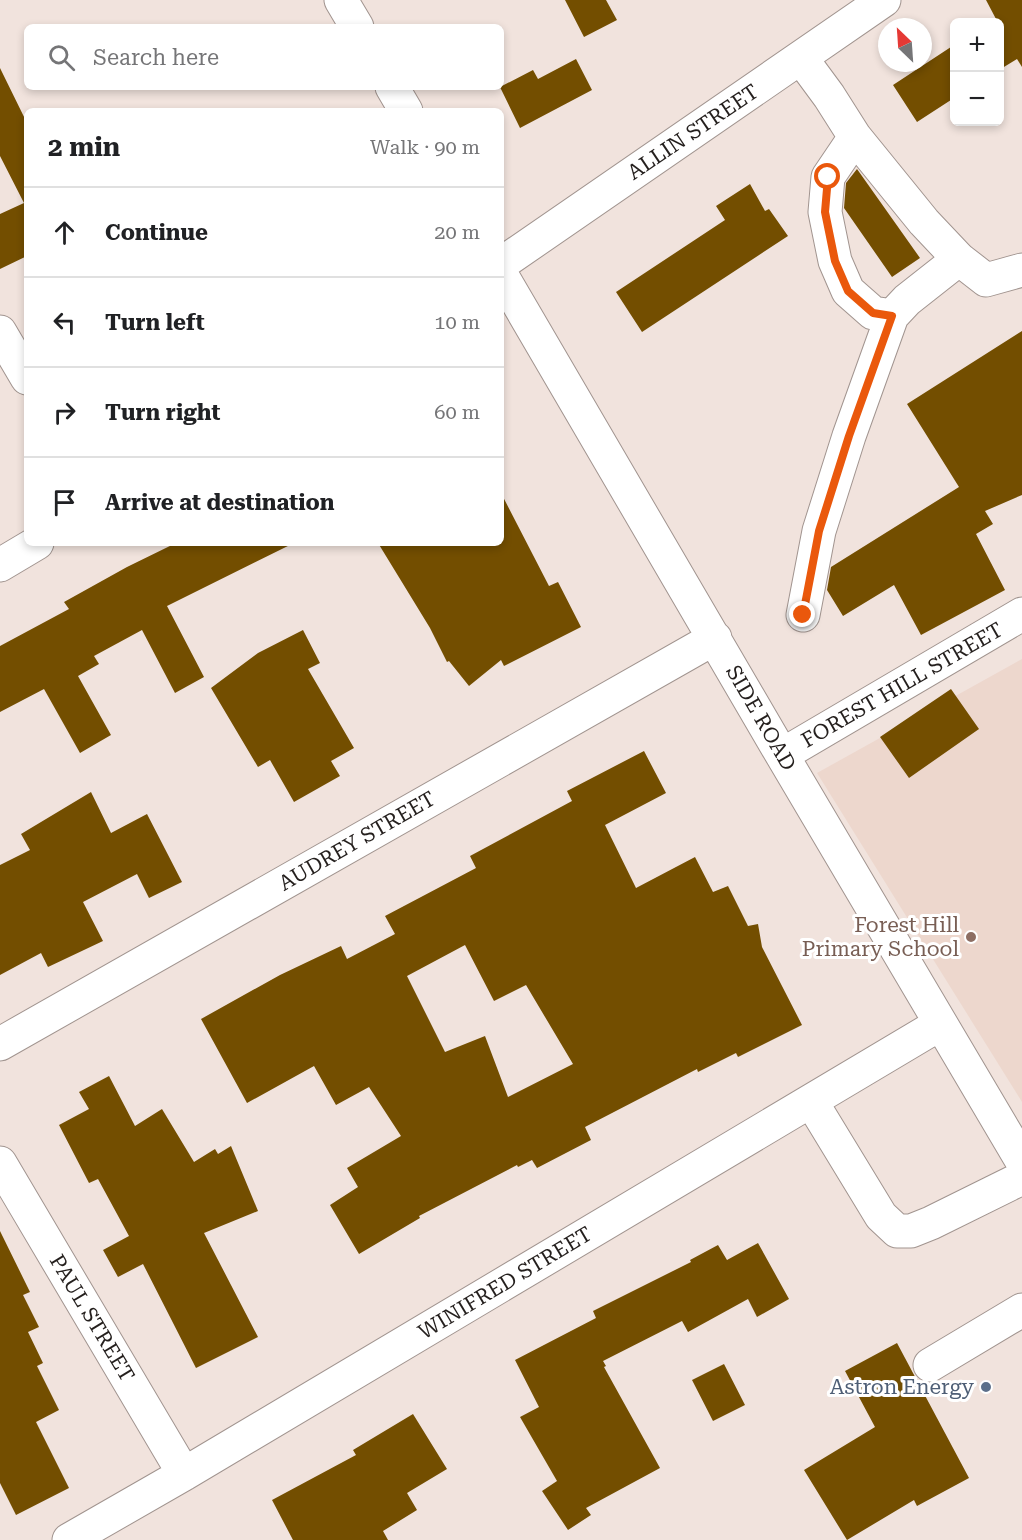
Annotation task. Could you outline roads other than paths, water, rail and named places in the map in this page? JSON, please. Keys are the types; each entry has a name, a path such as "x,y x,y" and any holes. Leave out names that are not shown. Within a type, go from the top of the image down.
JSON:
{"street":[{"path":"341,0 355,24"},
{"name":"ALLIN STREET","path":"504,262 801,58 876,2"},
{"path":"801,58 855,137 924,222 960,259 986,280 1022,270"},
{"path":"394,90 404,108"},
{"path":"855,137 828,177 825,212 835,261 848,291 873,313 892,316"},
{"path":"803,615 823,521 849,436 892,316 907,300 960,259"},
{"name":"SIDE ROAD","path":"504,279 1022,1161"},
{"path":"0,332 24,373"},
{"path":"0,565 32,546"},
{"name":"FOREST HILL STREET","path":"782,755 1022,614"},
{"name":"AUDREY STREET","path":"0,1044 715,638"},
{"name":"WINIFRED STREET","path":"69,1540 184,1474 940,1024"},
{"path":"811,1101 881,1216 897,1231 911,1232 1022,1178"},
{"name":"PAUL STREET","path":"0,1163 184,1474"},
{"path":"930,1365 1022,1310"}],"place":[{"name":"Forest Hill Primary School","path":"971,937"},
{"name":"Astron Energy","path":"986,1387"}]}
